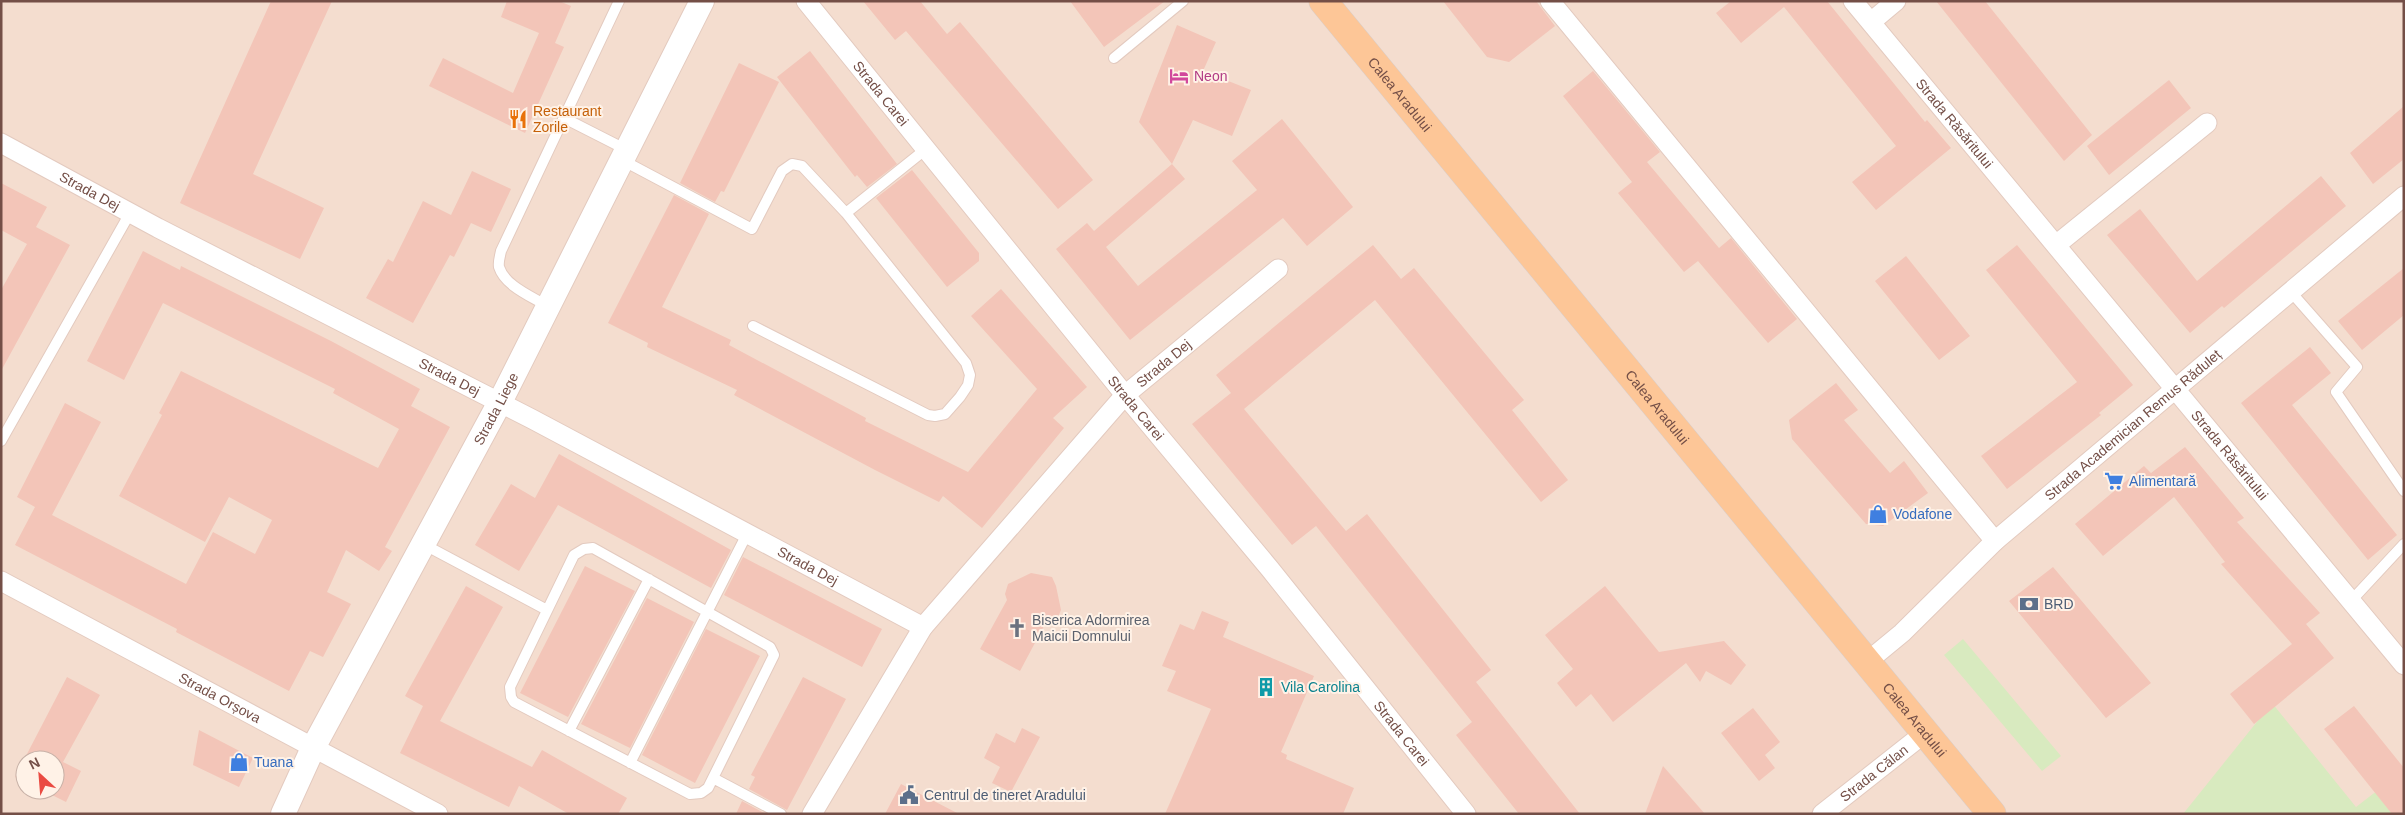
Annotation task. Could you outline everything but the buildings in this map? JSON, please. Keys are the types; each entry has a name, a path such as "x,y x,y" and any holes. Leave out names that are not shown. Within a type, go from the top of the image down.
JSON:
{"main road":[{"name":"Calea Aradului","path":"1322,1 1868,661 1992,814"}],"street":[{"name":"Strada Liege","path":"283,814 313,748 500,402 702,1"},
{"name":"Strada Carei","path":"806,1 1125,395 1270,569 1466,814"},
{"path":"1550,1 1995,541"},
{"name":"Strada Răsăritului","path":"1853,1 2404,665"},
{"path":"1871,22 1896,1"},
{"path":"2056,245 2207,123"},
{"name":"Strada Dej","path":"1,143 130,213 500,402 923,627"},
{"name":"Strada Academician Remus Răduleț","path":"1868,661 1902,633 1995,541 2404,196"},
{"name":"Strada Dej","path":"812,814 923,627 1125,395 1278,269"},
{"name":"Strada Orșova","path":"1,581 438,814"},
{"name":"Strada Călan","path":"1822,814 1926,732"}],"lane":[{"path":"547,306 514,287 503,274 498,265 501,251 619,1"},
{"path":"1114,58 1183,1"},
{"path":"564,118 752,229 782,171 792,164 802,166 846,213 966,364 970,375 968,385 945,414 928,415 752,326"},
{"path":"846,213 926,150"},
{"path":"1,441 130,213"},
{"path":"2291,292 2357,367 2336,392 2404,491"},
{"path":"630,763 748,534"},
{"path":"423,544 547,610"},
{"path":"2351,601 2404,544"},
{"path":"593,548 649,579 770,647 774,655 708,788 701,793 690,794 514,702 511,697 510,687 574,554 584,549 593,548"},
{"path":"569,731 649,579"},
{"path":"713,778 781,814"}],"shaded area":[{"path":"1,1 2404,1 2404,814 1,814"}],"green space":[{"path":"1963,639 2061,756 2042,771 1944,655"},
{"path":"2272,703 2356,807 2404,770 2404,814 2183,814"}],"place":[{"name":"Neon","path":"1179,76"},
{"name":"Restaurant Zorile","path":"518,119"},
{"name":"Alimentară","path":"2114,481"},
{"name":"Vodafone","path":"1878,514"},
{"name":"BRD","path":"2029,604"},
{"name":"Biserica Adormirea Maicii Domnului","path":"1017,628"},
{"name":"Vila Carolina","path":"1266,687"},
{"name":"Tuana","path":"239,762"},
{"name":"Centrul de tineret Aradului","path":"909,795"}]}
